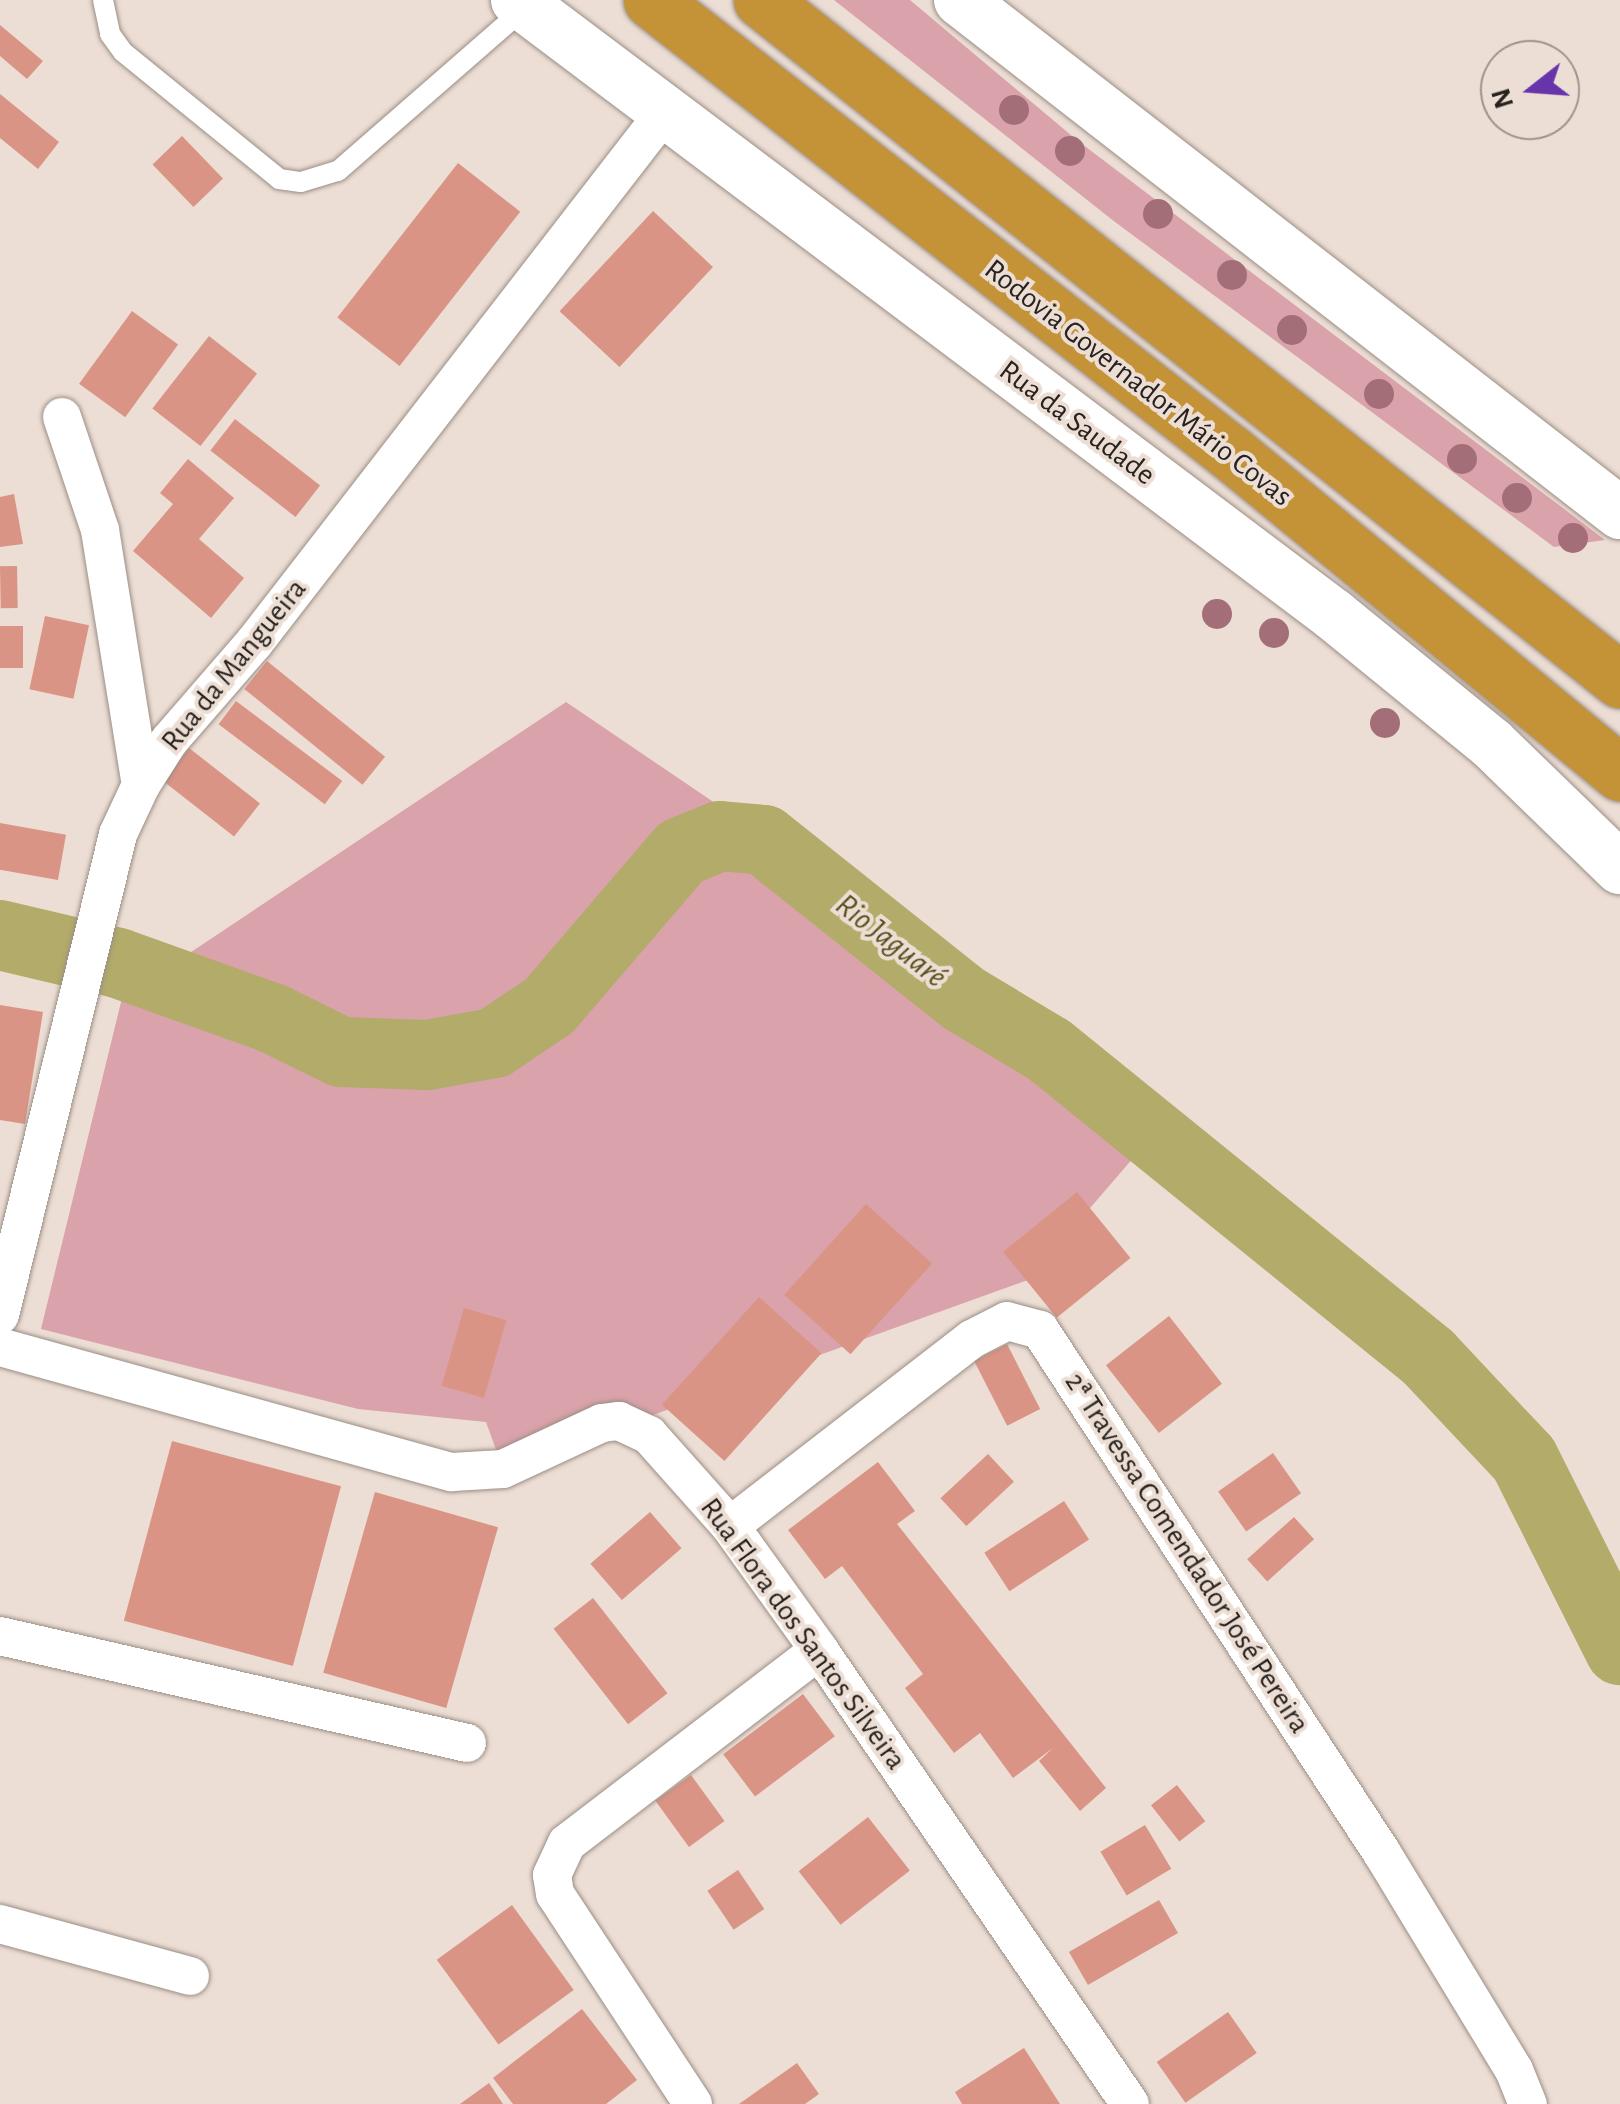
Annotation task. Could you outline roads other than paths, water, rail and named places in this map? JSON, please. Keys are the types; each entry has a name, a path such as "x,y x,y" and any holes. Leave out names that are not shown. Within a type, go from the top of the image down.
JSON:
{"highway":[{"name":"Rodovia Governador Mário Covas","path":"650,0 1230,453 1620,773"},
{"path":"761,0 1620,680"}],"street":[{"path":"960,0 1620,512"},
{"name":"Rua da Saudade","path":"521,4 1334,616 1492,742 1620,868"},
{"name":"Rua da Mangueira","path":"0,1315 118,834 141,786 169,741 254,642 665,112"},
{"path":"62,417 100,530 141,786"},
{"name":"2ª Travessa Comendador José Pereira","path":"730,1526 972,1339 1007,1320 1040,1330 1372,1837 1514,2070 1528,2104"},
{"name":"Rua Flora dos Santos Silveira","path":"0,1347 452,1472 503,1469 582,1428 620,1422 649,1435 730,1526 1130,2104"},
{"path":"0,1636 467,1742"},
{"path":"694,2104 554,1894 552,1876 567,1844 819,1650"},
{"path":"0,1924 190,1976"}],"lane":[{"path":"103,0 110,34 123,52 279,179 301,182 338,171 521,4"}],"waterway":[{"name":"Rio Jaguaré","path":"0,935 118,963 274,1019 341,1052 427,1055 494,1043 549,1006 681,852 720,836 764,840 964,999 1049,1050 1429,1358 1524,1459 1620,1650"}]}
